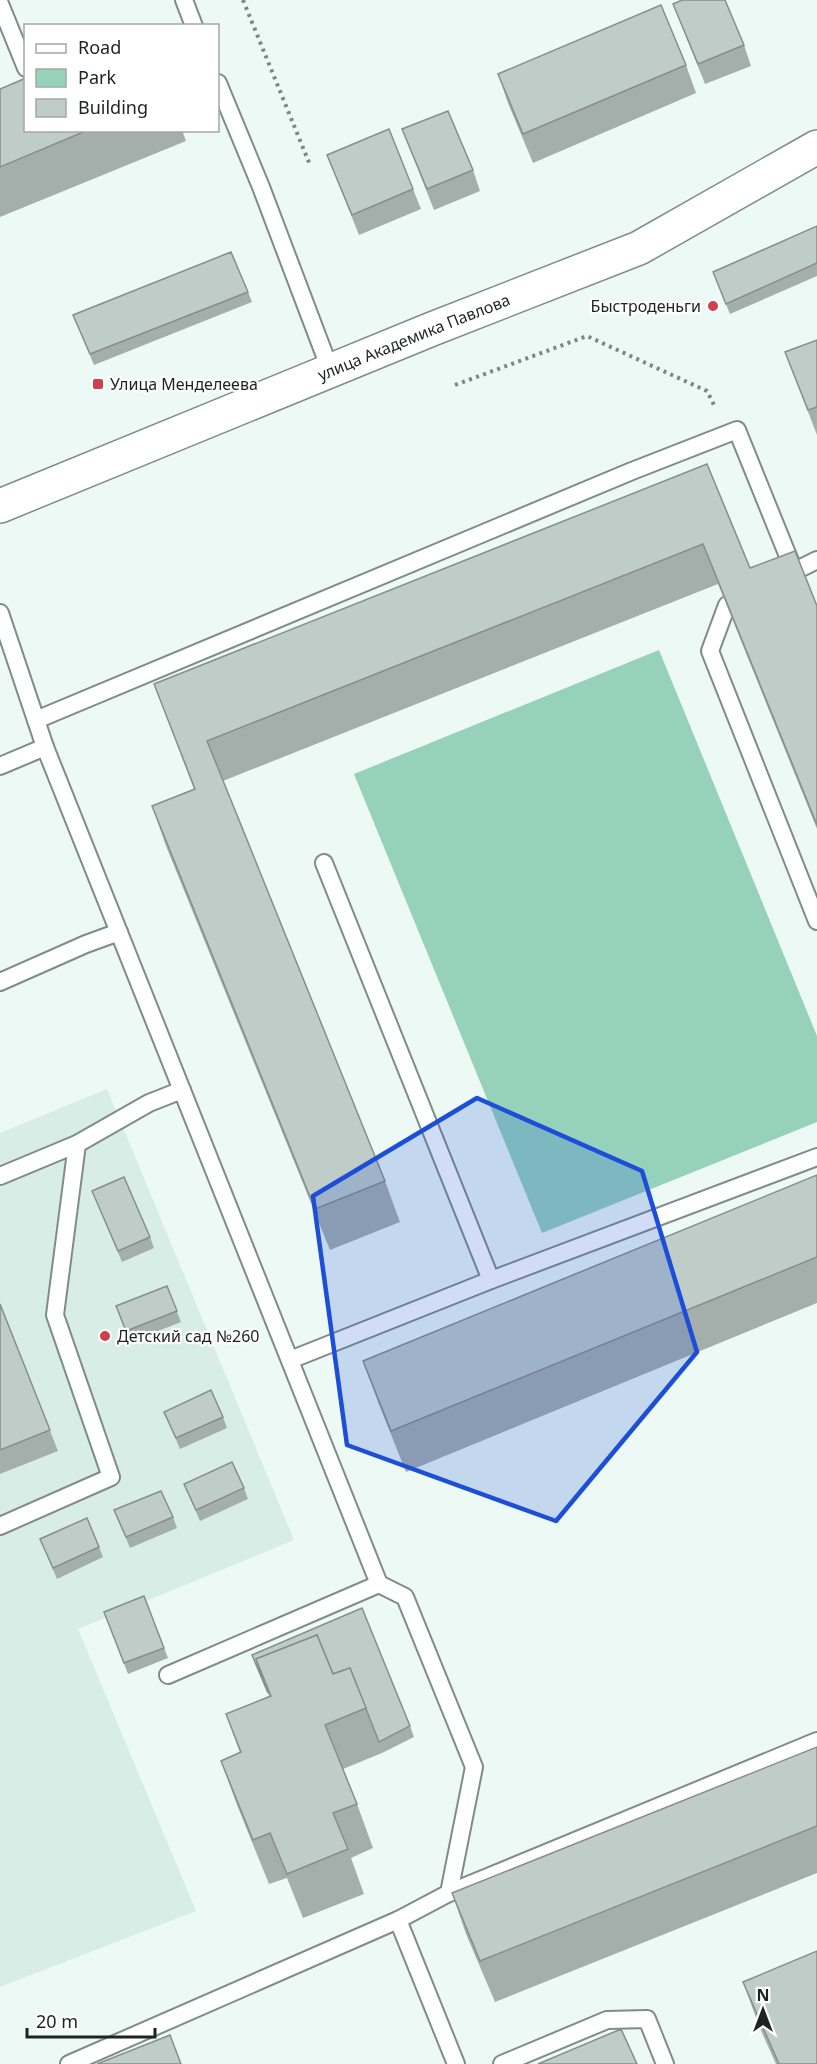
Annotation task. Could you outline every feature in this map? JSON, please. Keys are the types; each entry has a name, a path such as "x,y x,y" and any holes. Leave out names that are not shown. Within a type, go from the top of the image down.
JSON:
{"main road":[{"name":"улица Академика Павлова","path":"0,506 432,329 639,248 817,147"}],"lane":[{"path":"184,0 193,24"},
{"path":"0,4 24,63"},
{"path":"219,85 265,198 331,372"},
{"path":"36,720 621,476 737,430 794,571"},
{"path":"766,585 817,560"},
{"path":"727,605 710,651 817,921"},
{"path":"0,613 45,747 379,1584 405,1597 474,1767 449,1893"},
{"path":"0,766 45,747"},
{"path":"324,863 491,1280"},
{"path":"0,982 119,932"},
{"path":"0,1176 77,1144 149,1103 182,1090"},
{"path":"0,1526 111,1477 55,1315 77,1144"},
{"path":"290,1360 491,1280 817,1157"},
{"path":"168,1676 379,1584"},
{"path":"69,2064 398,1920 449,1893 817,1741"},
{"path":"398,1920 456,2064"},
{"path":"502,2064 607,2020 647,2019 665,2064"}],"path":[{"path":"243,0 310,165"},
{"path":"455,385 587,336 707,392"}],"highlighted area":[{"path":"477,1098 642,1171 697,1352 556,1521 347,1445 313,1196"}],"shaded area":[{"name":"Детский сад №260","path":"107,1089 294,1540 78,1629 196,1911 0,1987 0,1133"}],"green space":[{"path":"659,650 817,1036 817,1122 542,1233 354,774"}],"building":[{"path":"682,0 725,0 744,45 698,64 673,4"},
{"path":"661,5 686,65 523,134 498,74"},
{"path":"24,79 24,132 83,132 0,167 0,89"},
{"path":"448,111 473,170 427,189 402,129"},
{"path":"389,129 413,189 352,215 327,155"},
{"path":"817,226 817,263 726,304 713,272"},
{"path":"231,252 248,292 90,354 73,315"},
{"path":"817,340 817,407 808,410 785,352"},
{"path":"707,464 750,568 795,551 817,606 817,825 703,544 207,741 385,1181 315,1209 152,806 195,789 154,684"},
{"path":"817,1175 817,1257 391,1431 363,1361"},
{"path":"124,1177 150,1237 118,1251 92,1191"},
{"path":"167,1286 177,1311 126,1331 116,1306"},
{"path":"0,1304 50,1430 0,1450"},
{"path":"211,1390 223,1417 176,1438 164,1412"},
{"path":"232,1462 244,1488 196,1510 184,1484"},
{"path":"161,1491 173,1517 126,1537 114,1510"},
{"path":"87,1518 99,1547 53,1568 40,1539"},
{"path":"144,1596 164,1648 124,1663 104,1612"},
{"path":"362,1608 410,1726 379,1742 350,1668 333,1674 317,1635 256,1659 268,1693 252,1655"},
{"path":"317,1635 333,1674 350,1668 366,1708 325,1725 357,1804 333,1813 348,1849 287,1874 270,1833 253,1840 221,1761 241,1752 226,1714 271,1696 256,1659"},
{"path":"817,1747 817,1826 480,1961 452,1893"},
{"path":"817,1951 817,2064 779,2064 743,1982"},
{"path":"621,2029 637,2064 538,2064"},
{"path":"170,2035 181,2064 97,2064"}],"place":[{"name":"Быстроденьги","path":"713,306"},
{"name":"Улица Менделеева","path":"98,384"},
{"name":"Детский сад №260","path":"105,1336"}]}
